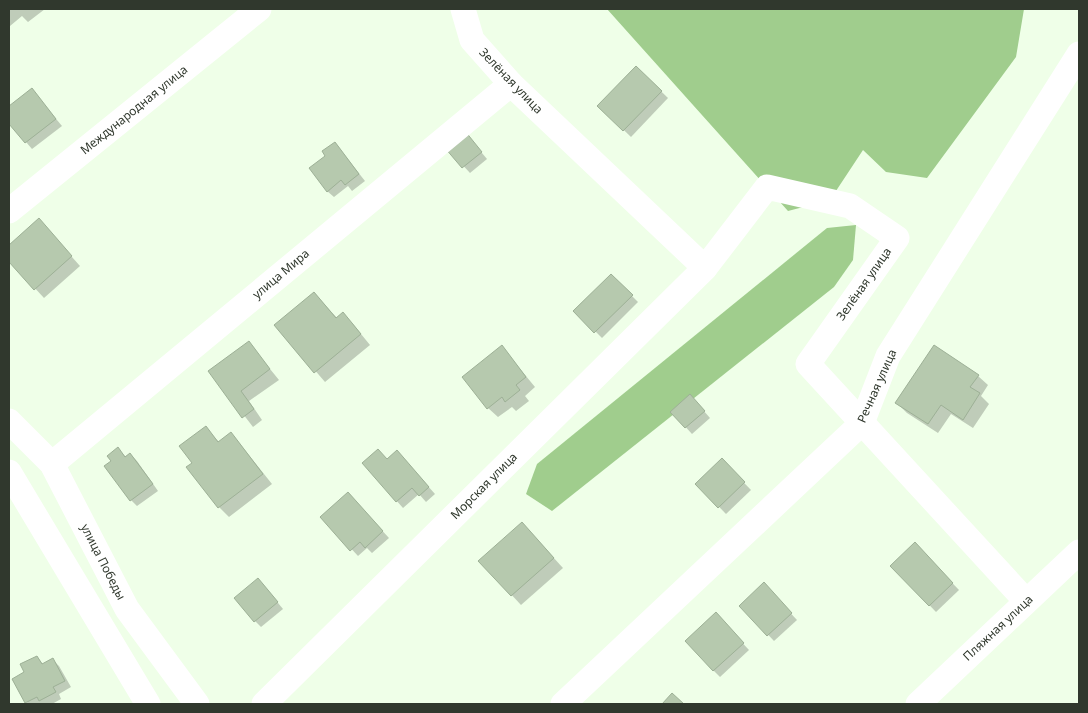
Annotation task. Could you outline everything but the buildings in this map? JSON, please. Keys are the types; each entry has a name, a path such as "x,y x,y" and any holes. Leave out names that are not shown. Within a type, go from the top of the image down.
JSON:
{"street":[{"name":"Международная улица","path":"9,211 259,9"},
{"name":"Зелёная улица","path":"464,9 472,40 511,84 705,268 767,187 850,206 897,238 808,364 1026,601"},
{"name":"Речная улица","path":"564,704 862,423 888,356 1079,54"},
{"name":"улица Мира","path":"52,464 511,84"},
{"name":"Морская улица","path":"264,704 705,268"},
{"name":"улица Победы","path":"9,421 52,464 127,609 197,704"},
{"path":"9,472 148,704"},
{"name":"Пляжная улица","path":"918,704 1079,552"}],"green space":[{"path":"607,9 1024,9 1016,57 927,178 886,172 863,150 830,200 788,211"},
{"path":"856,225 853,260 834,287 552,511 526,494 537,464 827,228"}]}
